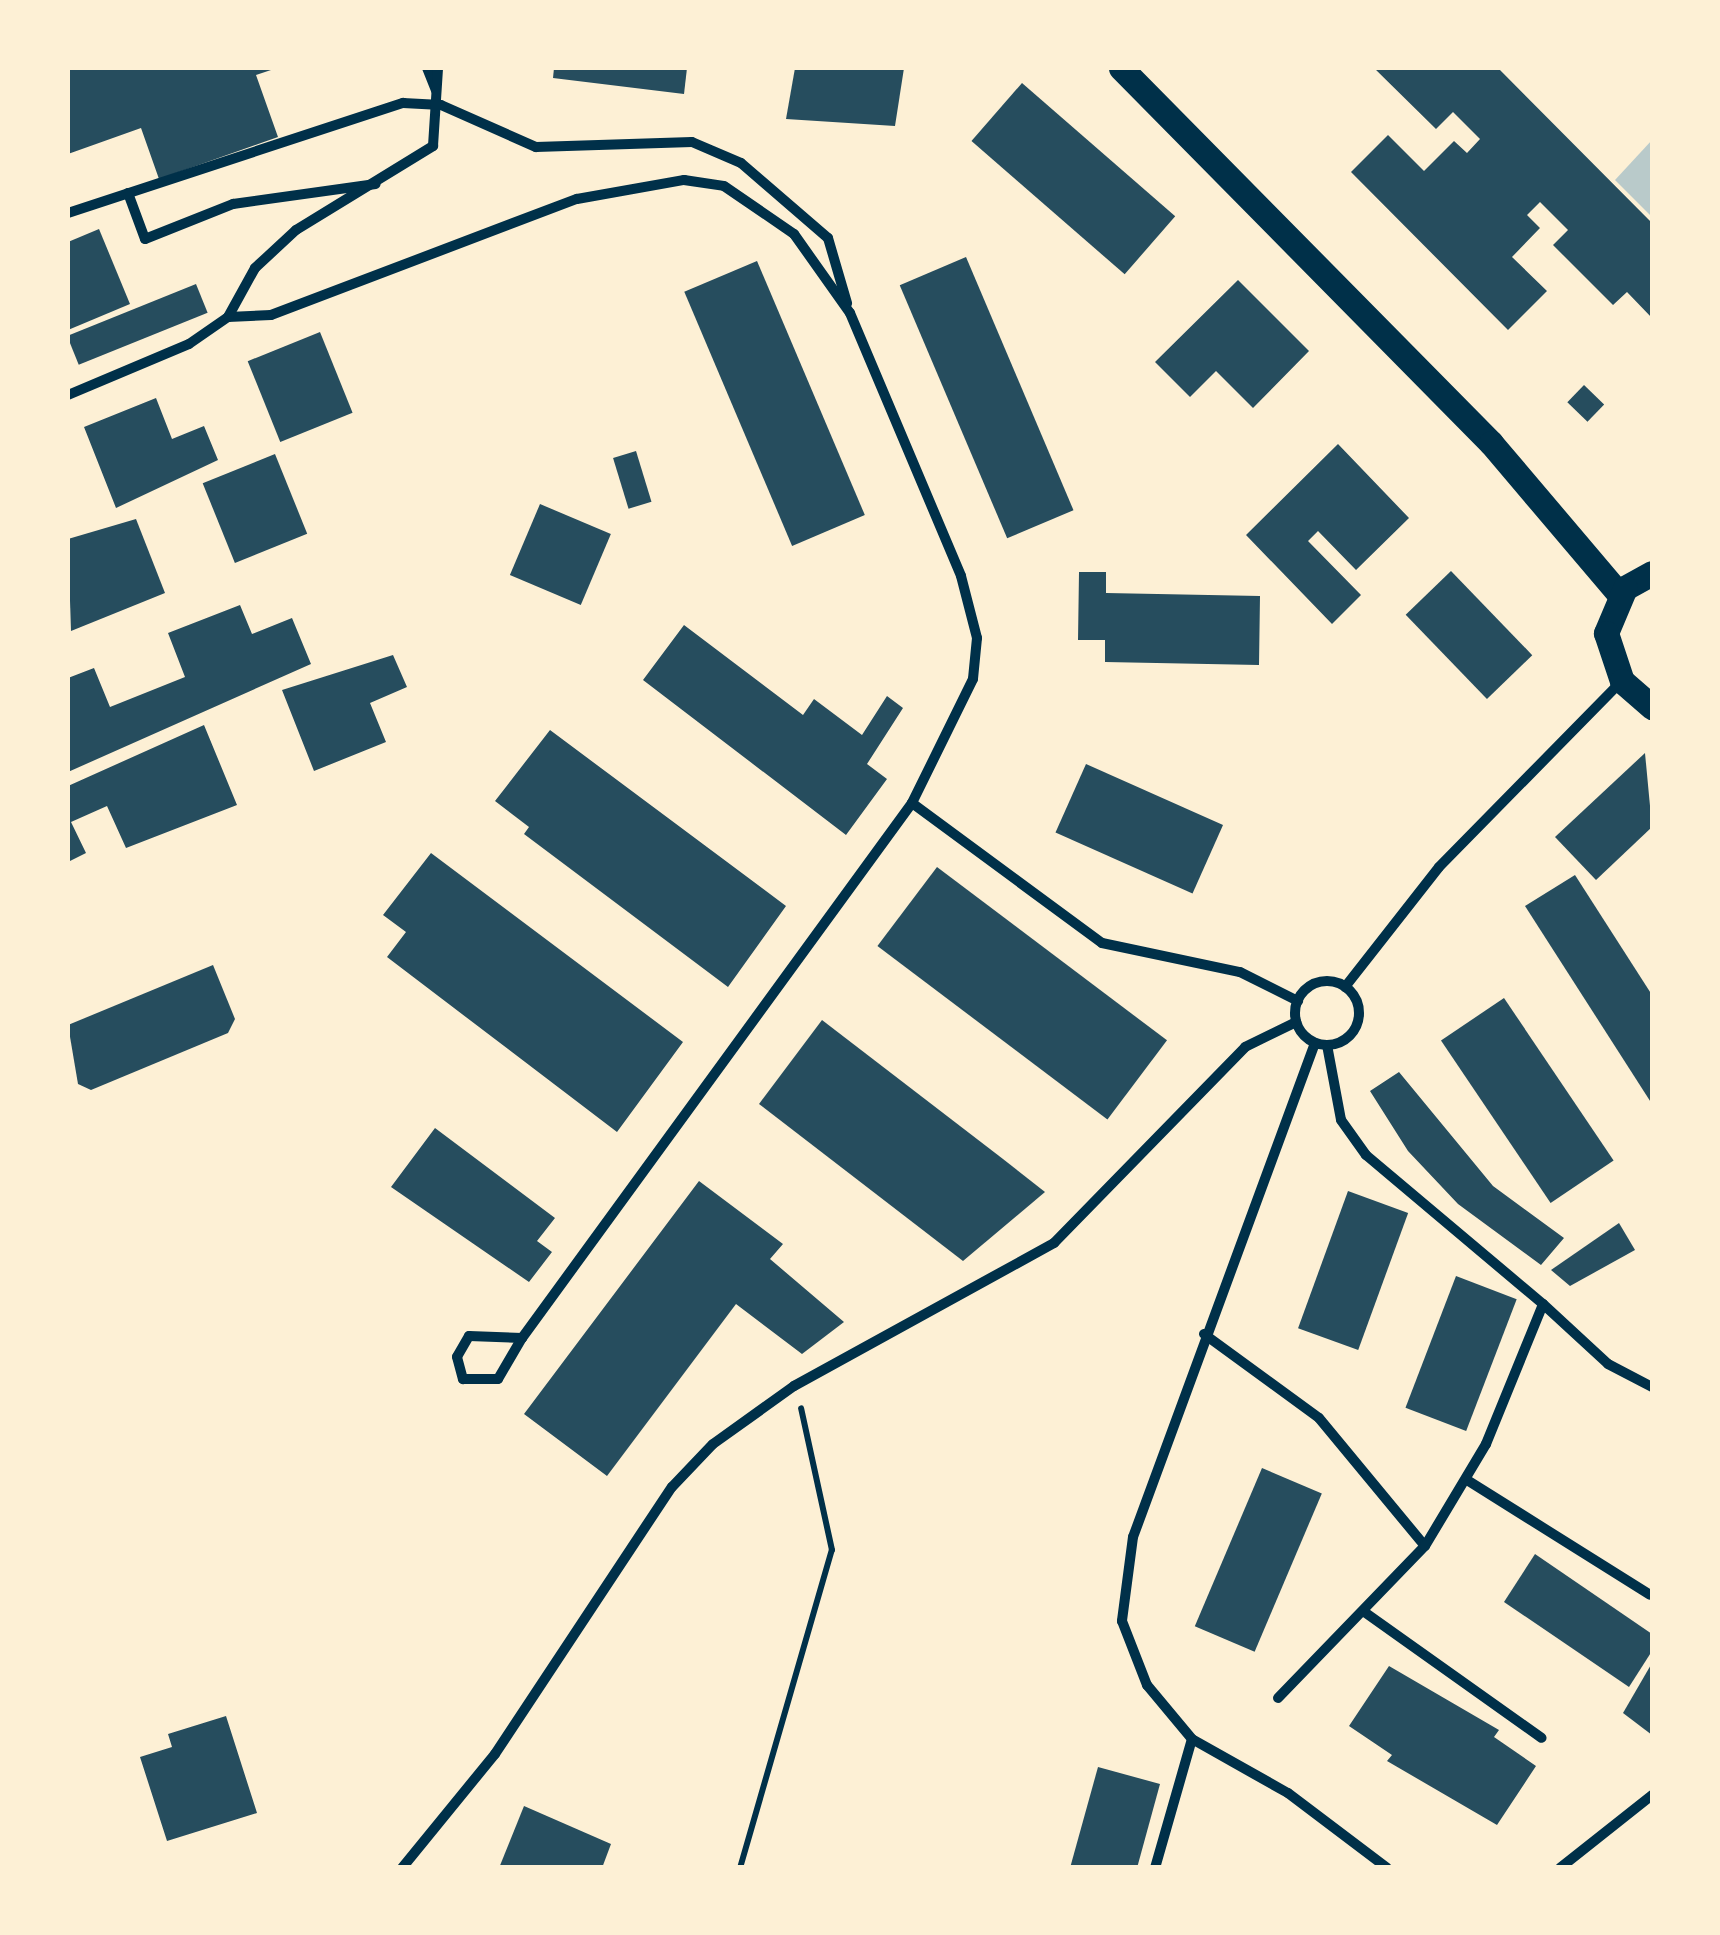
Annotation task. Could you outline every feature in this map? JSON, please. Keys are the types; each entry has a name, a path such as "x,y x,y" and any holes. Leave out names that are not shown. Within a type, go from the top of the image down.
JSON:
{"main road":[{"path":"1122,68 1492,442 1620,595"},
{"path":"1652,573 1620,595 1606,633 1622,680 1652,707"}],"street":[{"path":"427,68 441,105"},
{"path":"68,395 188,344 228,316 255,268 296,230 387,182 433,146 441,105 438,68"},
{"path":"68,212 403,103 441,105 536,147 692,142 742,163 828,238 850,313 942,526 978,638 960,711 912,802 522,1338 498,1379 464,1380 457,1357 470,1336 522,1338"},
{"path":"228,316 270,315 577,199 684,180 724,186 760,207 794,234 850,313"},
{"path":"128,192 146,240 233,204 387,182"},
{"path":"1346,987 1440,867 1622,680"},
{"path":"912,802 1102,944 1240,972 1298,1000"},
{"path":"1296,1022 1298,1000 1314,983 1346,987 1357,1004 1356,1025 1321,1044 1204,1334 1122,1577 1122,1621 1148,1685 1192,1739 1288,1793 1387,1868"},
{"path":"1296,1022 1321,1044 1341,1120 1366,1155 1608,1364 1652,1387"},
{"path":"402,1868 495,1754 672,1487 794,1386 1054,1243 1244,1047 1296,1022"},
{"path":"1278,1698 1425,1546 1467,1480 1542,1304"},
{"path":"1204,1334 1319,1418 1425,1546"},
{"path":"1467,1480 1650,1594"},
{"path":"1362,1610 1542,1738"},
{"path":"1155,1868 1192,1739"},
{"path":"1560,1868 1652,1795"}],"path":[{"path":"740,1868 832,1550 794,1386"}],"shaded area":[{"path":"1652,140 1652,217 1615,180"}],"building":[{"path":"68,68 277,68 256,75 278,137 159,179 141,128 68,154"},
{"path":"554,68 687,68 684,94 553,78"},
{"path":"795,68 904,68 895,126 786,119"},
{"path":"1374,68 1498,68 1652,223 1652,318 1627,292 1613,305 1553,245 1568,230 1540,202 1527,215 1540,228 1512,257 1547,291 1508,330 1351,172 1388,135 1424,171 1454,141 1467,153 1480,139 1453,112 1436,129"},
{"path":"1022,83 1175,216 1125,274 971,141"},
{"path":"99,229 130,304 68,330 68,242"},
{"path":"966,257 1073,510 1007,538 900,285"},
{"path":"757,261 865,515 792,546 684,292"},
{"path":"1238,280 1309,351 1253,408 1216,371 1190,397 1155,362"},
{"path":"196,284 208,313 79,365 68,336"},
{"path":"320,332 353,413 280,442 248,361"},
{"path":"1584,385 1604,404 1587,422 1567,402"},
{"path":"156,398 172,439 204,426 218,460 116,508 84,427"},
{"path":"1338,444 1409,518 1356,570 1318,531 1308,541 1361,595 1332,624 1246,535"},
{"path":"636,451 651,502 629,509 613,458"},
{"path":"275,454 307,534 235,563 203,483"},
{"path":"540,504 611,534 581,605 510,575"},
{"path":"136,519 165,593 71,631 68,539"},
{"path":"1451,571 1532,655 1487,699 1406,615"},
{"path":"1079,572 1106,572 1106,593 1260,596 1259,665 1105,662 1105,640 1078,640"},
{"path":"240,605 252,634 292,618 311,664 68,772 68,678 94,668 110,707 185,677 168,633"},
{"path":"684,625 803,715 814,699 862,735 887,696 903,708 867,764 887,779 846,835 643,680"},
{"path":"393,655 407,687 370,703 386,742 314,771 282,690"},
{"path":"204,725 237,805 126,848 107,806 71,822 86,853 68,862 68,786"},
{"path":"550,730 786,906 728,987 524,834 529,827 495,801"},
{"path":"1645,753 1652,827 1596,880 1555,837"},
{"path":"1086,764 1223,825 1193,894 1055,833"},
{"path":"431,853 683,1042 617,1132 387,957 406,932 383,915"},
{"path":"937,867 1167,1040 1107,1119 877,946"},
{"path":"1575,875 1652,995 1652,1104 1525,906"},
{"path":"213,965 235,1019 228,1033 91,1090 78,1084 68,1025"},
{"path":"1504,998 1614,1160 1551,1203 1441,1040"},
{"path":"822,1020 1045,1192 963,1261 759,1104"},
{"path":"1399,1072 1493,1186 1564,1238 1541,1265 1458,1204 1408,1151 1370,1091"},
{"path":"435,1128 555,1218 537,1241 552,1252 529,1282 391,1187"},
{"path":"699,1181 783,1244 770,1259 844,1322 802,1354 736,1304 607,1476 524,1414"},
{"path":"1348,1191 1408,1213 1358,1350 1298,1328"},
{"path":"1619,1223 1635,1250 1570,1286 1551,1270"},
{"path":"1456,1276 1517,1299 1466,1431 1405,1408"},
{"path":"1262,1468 1322,1493 1255,1652 1195,1626"},
{"path":"1535,1554 1652,1634 1652,1651 1629,1687 1504,1602"},
{"path":"1652,1663 1652,1735 1623,1713"},
{"path":"1389,1666 1499,1730 1494,1737 1536,1766 1497,1825 1387,1761 1392,1755 1349,1726"},
{"path":"226,1716 257,1813 167,1841 140,1757 172,1747 168,1734"},
{"path":"1098,1767 1160,1784 1137,1868 1070,1868"},
{"path":"524,1806 611,1844 602,1868 499,1868"}]}
